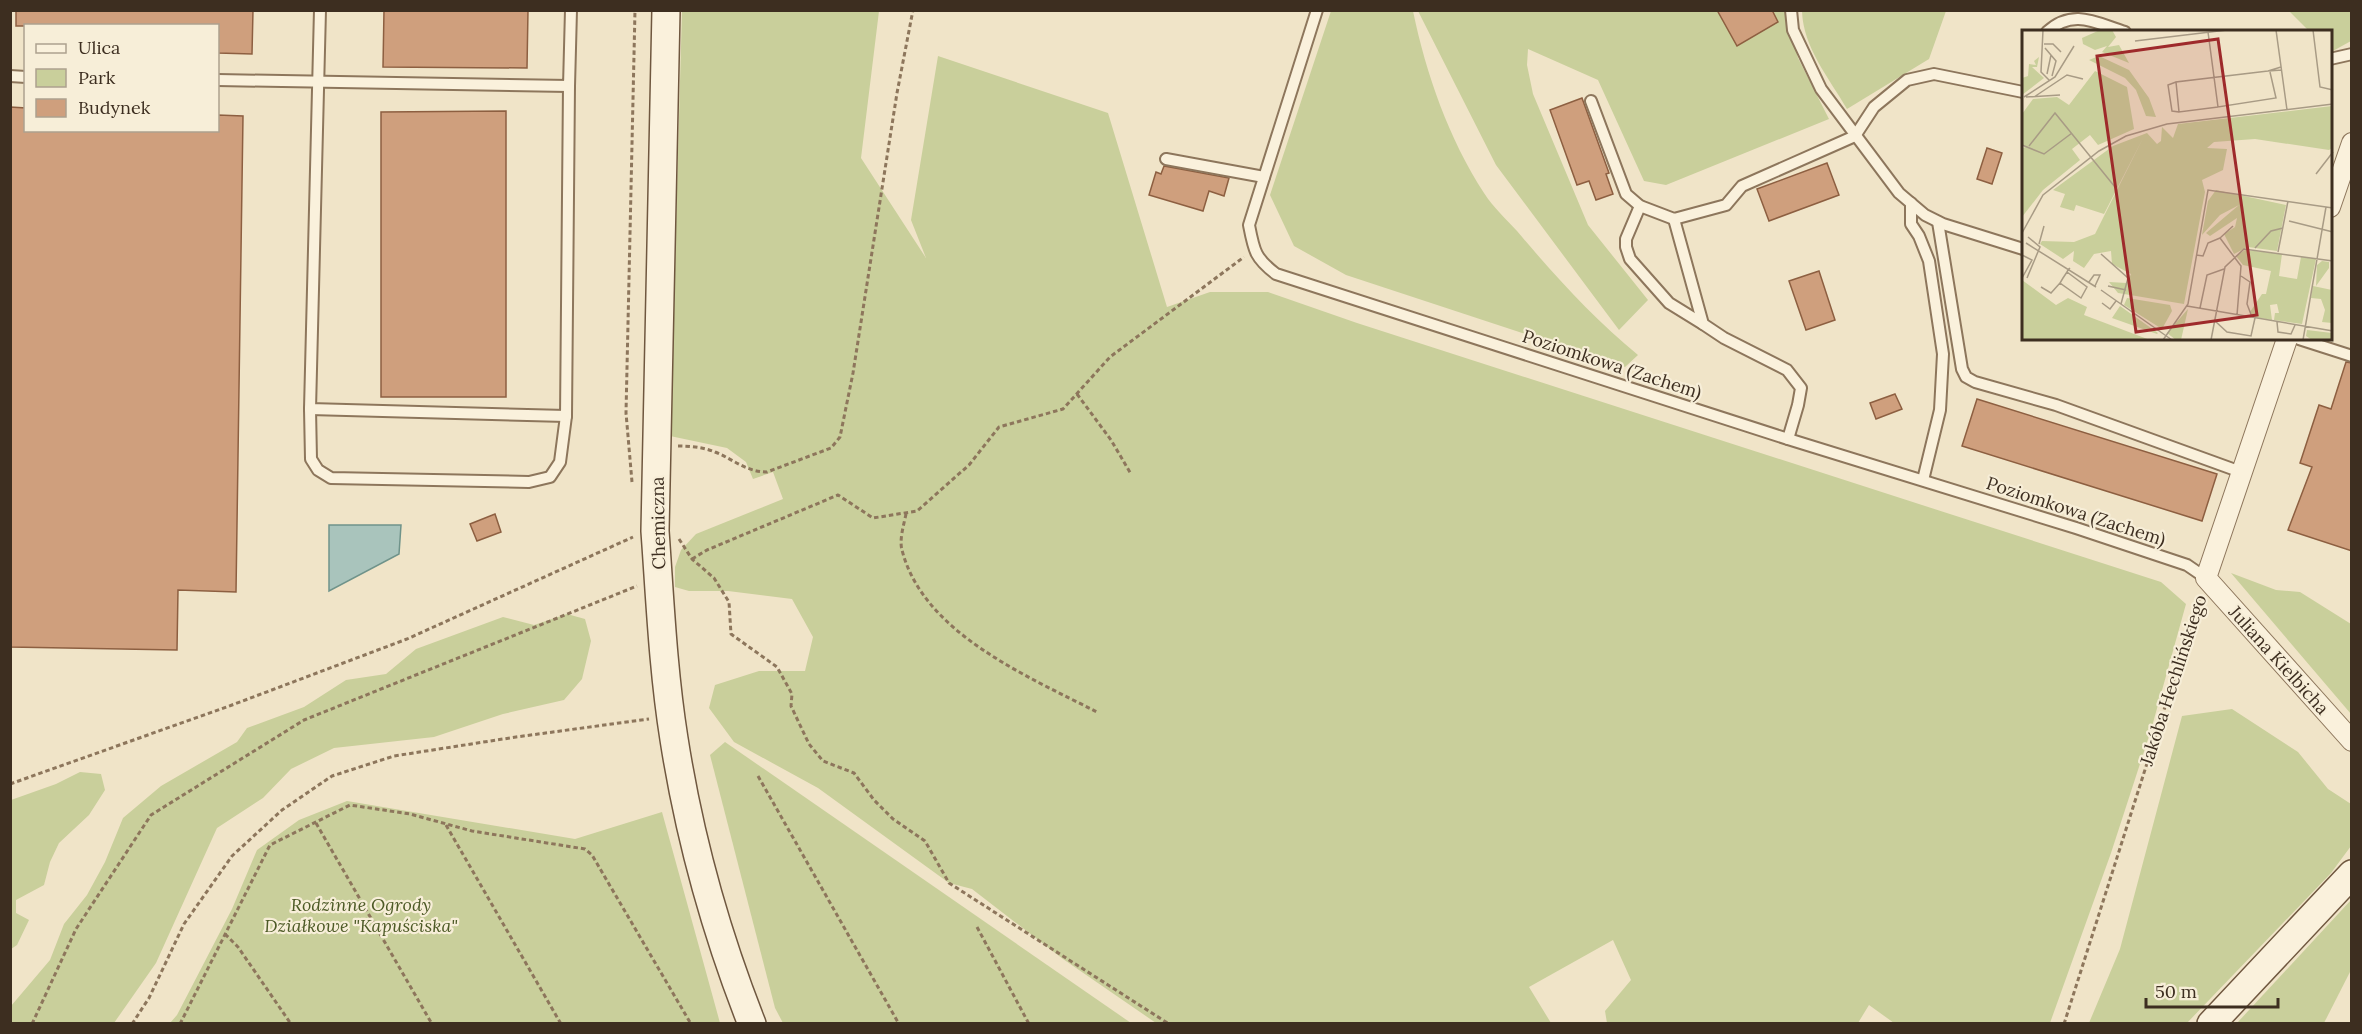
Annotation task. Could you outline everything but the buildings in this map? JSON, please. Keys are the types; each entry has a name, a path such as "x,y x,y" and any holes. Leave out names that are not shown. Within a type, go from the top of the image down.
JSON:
{"street":[{"name":"Chemiczna","path":"666,10 657,445 646,533 660,601 672,719 685,802 732,971 752,1023"},
{"path":"2332,201 2337,169 2352,143"},
{"name":"Jakóba Hechlińskiego","path":"2206,578 2287,340"},
{"name":"Juliana Kielbicha","path":"2206,578 2352,741"},
{"path":"2211,1023 2352,874"}],"lane":[{"path":"320,10 310,409 311,459 318,470 332,478 529,482 550,477 560,462 566,416 571,10"},
{"path":"1253,247 1249,225 1317,10"},
{"path":"1791,10 1793,30 1821,88 1899,193 1925,215 1938,222 2022,249"},
{"path":"2049,30 2057,22 2079,17 2119,30"},
{"path":"2332,59 2352,54"},
{"path":"1591,100 1626,194 1640,206 1674,219 1726,204 1742,186 1856,136 1874,107 1907,80 1934,74 2022,88"},
{"path":"219,80 569,86"},
{"path":"1166,159 1264,177"},
{"path":"1911,203 1911,224 1920,236 1929,261 1943,354 1940,410 1923,480"},
{"path":"1640,206 1626,239 1626,247 1630,259 1668,303 1724,338 1787,370 1801,388 1788,439"},
{"path":"1674,219 1703,324"},
{"path":"1938,222 1962,369 1966,377 1975,382 2056,405 2241,472"},
{"name":"Poziomkowa (Zachem)","path":"1253,247 1261,262 1276,274 2187,565 2206,578"},
{"path":"2302,340 2352,357"},
{"path":"310,409 566,416"}],"path":[{"path":"633,490 626,413 635,10"},
{"path":"657,445 695,447 715,452 740,466 758,472 767,472 831,448 840,438 853,373 897,93 913,10"},
{"path":"692,559 707,550 838,495 873,518 917,511 969,465 999,427 1063,409 1110,357 1239,262 1253,247"},
{"path":"1077,394 1111,440 1131,474"},
{"path":"906,514 901,548 916,584 949,624 1003,663 1096,712"},
{"path":"10,784 232,705 407,639 646,533 678,538 692,559 714,578 729,602 731,634 777,667 792,694 791,706 809,744 823,760 854,772 874,800 892,819 925,841 950,883 1169,1023"},
{"name":"Jakóba Hechlińskiego","path":"2064,1023 2206,578"},
{"path":"32,1023 76,929 151,815 304,720 637,586"},
{"path":"132,1023 149,998 184,924 232,856 282,810 332,776 394,756 650,719 672,719"},
{"path":"758,776 899,1023"},
{"path":"180,1023 270,845 350,805 410,814 472,831 585,849 592,855 691,1023"},
{"path":"316,823 432,1023"},
{"path":"445,823 561,1023"},
{"path":"977,927 1029,1023"},
{"path":"225,934 238,946 291,1023"}],"green space":[{"path":"1802,10 1946,11 1929,59 1847,109 1812,50 1803,24"},
{"path":"682,11 879,11 861,158 926,258 911,220 938,56 1108,113 1167,307 1210,292 1268,292 1357,323 2161,582 2186,604 2151,730 2111,853 2050,1023 1894,1023 1869,1005 1858,1023 1607,1023 1605,1011 1631,980 1613,940 1529,987 1551,1023 1156,1023 1063,959 972,889 949,883 818,788 734,742 709,708 715,685 759,671 805,671 813,637 792,599 728,591 689,591 675,587 675,567 681,550 696,534 783,499 773,472 753,479 746,462 727,448 670,436"},
{"path":"1331,11 1413,11 1418,35 1440,105 1471,172 1491,203 1560,280 1590,312 1638,355 1625,367 1346,275 1294,246 1270,195"},
{"path":"1418,11 1786,11 1798,58 1829,119 1666,185 1644,181 1598,80 1528,49 1527,65 1533,94 1588,225 1648,300 1619,330 1496,165"},
{"path":"2289,11 2351,11 2351,41 2332,51 2332,30 2308,30"},
{"path":"2231,573 2276,590 2300,592 2351,624 2351,714"},
{"path":"567,614 585,619 591,641 582,679 564,700 503,714 434,737 334,748 291,769 263,798 217,828 156,963 114,1023 11,1023 11,1006 50,960 64,924 87,895 105,862 123,818 161,786 237,742 247,728 304,707 346,680 386,674 416,649 503,617 534,625"},
{"path":"2232,709 2298,752 2328,789 2351,804 2351,846 2331,873 2187,1023 2089,1023 2120,949 2182,716"},
{"path":"725,742 1131,1023 783,1023 775,1008 710,755"},
{"path":"80,772 101,774 105,790 89,815 59,843 50,862 44,885 16,900 16,913 29,920 17,945 11,949 11,800 56,784"},
{"name":"Rodzinne Ogrody Działkowe \"Kapuściska\"","path":"347,801 575,839 662,812 720,1023 170,1023 177,1015 232,909 257,850 299,820"},
{"path":"2351,900 2351,970 2324,1023 2237,1023"}],"water":[{"path":"329,525 401,525 399,554 329,591"}]}
